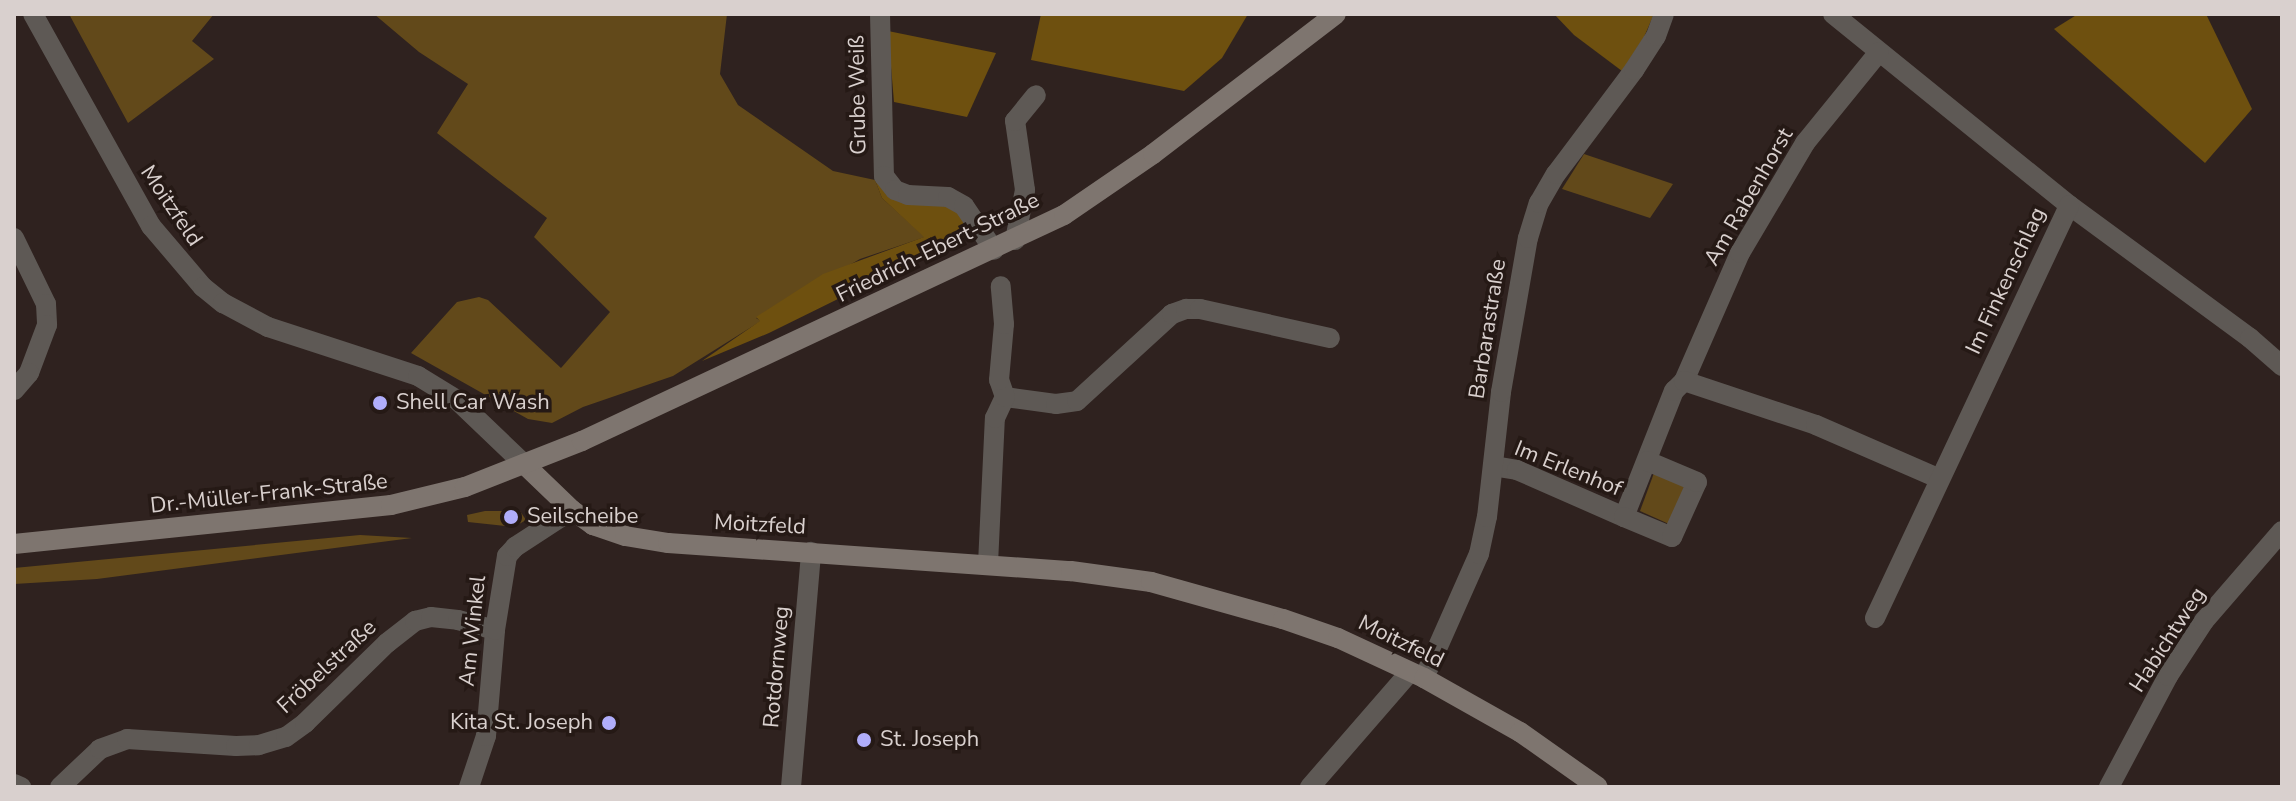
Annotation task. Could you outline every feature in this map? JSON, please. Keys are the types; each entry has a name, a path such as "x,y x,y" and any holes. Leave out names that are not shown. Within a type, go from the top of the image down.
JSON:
{"main road":[{"name":"Friedrich-Ebert-Straße","path":"524,464 653,409 1064,215 1153,154 1336,14"},
{"name":"Moitzfeld","path":"524,464 572,510 593,525 625,536 668,543 1071,571 1151,582 1192,593 1338,638 1417,675 1520,732 1598,787"},
{"name":"Dr.-Müller-Frank-Straße","path":"14,544 391,505 457,490 524,464"}],"street":[{"name":"Moitzfeld","path":"33,14 151,226 203,287 223,303 268,327 418,376 457,400 524,464"},
{"name":"Grube Weiß","path":"880,14 884,176 895,190 908,195 948,197 964,206 994,250"},
{"name":"Barbarastraße","path":"1310,787 1417,675 1479,554 1501,392 1528,238 1539,203 1556,174 1634,70 1656,36 1664,14"},
{"name":"Im Finkenschlag","path":"1833,14 2069,205 1875,618"},
{"name":"Am Rabenhorst","path":"1679,386 1740,253 1805,143 1879,52"},
{"path":"1015,240 1025,190 1015,121 1036,95"},
{"path":"2069,205 2250,338 2282,366"},
{"path":"14,238 46,304 47,325 29,373 14,390"},
{"path":"988,564 995,418 1005,397 999,380 1004,324 1001,286"},
{"path":"1005,397 1056,404 1077,401 1172,314 1186,309 1200,309 1330,338"},
{"path":"1679,386 1816,425 1940,479"},
{"name":"Im Erlenhof","path":"1624,517 1679,386"},
{"name":"Im Erlenhof","path":"1493,466 1517,470 1672,537 1697,482 1647,461"},
{"name":"Am Winkel","path":"469,787 486,736 495,630 507,556 572,510"},
{"name":"Habichtweg","path":"2109,787 2168,676 2204,621 2282,531"},
{"name":"Rotdornweg","path":"791,787 811,552"},
{"name":"Fröbelstraße","path":"60,787 100,749 127,739 236,746 259,745 286,737 415,621 431,617 458,620 495,630"},
{"path":"14,784 21,787"}],"shaded area":[{"path":"69,14 214,14 192,41 214,59 128,123"},
{"path":"374,14 727,14 720,74 738,105 833,171 875,180 882,198 925,237 860,259 756,318 761,321 673,376 583,407 552,423 528,419 411,353 457,302 479,297 488,300 561,368 610,312 534,237 547,218 437,133 468,84 419,52"},
{"path":"1041,14 1248,14 1222,58 1184,91 1031,60"},
{"path":"1554,14 1654,14 1644,37 1622,71 1574,35"},
{"path":"2078,14 2206,14 2252,109 2205,163 2054,29"},
{"path":"888,31 996,53 967,117 894,102"},
{"path":"1584,154 1673,184 1650,218 1562,189"},
{"path":"878,177 962,208 976,231 769,333 702,361 760,321 756,317 823,274 924,237 882,198 875,180"},
{"path":"1654,473 1685,486 1669,524 1640,511"},
{"path":"485,511 520,511 526,520 514,527 468,522 467,515"},
{"path":"360,535 412,538 97,579 14,584 14,568"}],"place":[{"name":"Shell Car Wash","path":"380,403"},
{"name":"Seilscheibe","path":"511,517"},
{"name":"Kita St. Joseph","path":"609,723"},
{"name":"St. Joseph","path":"864,740"}]}
